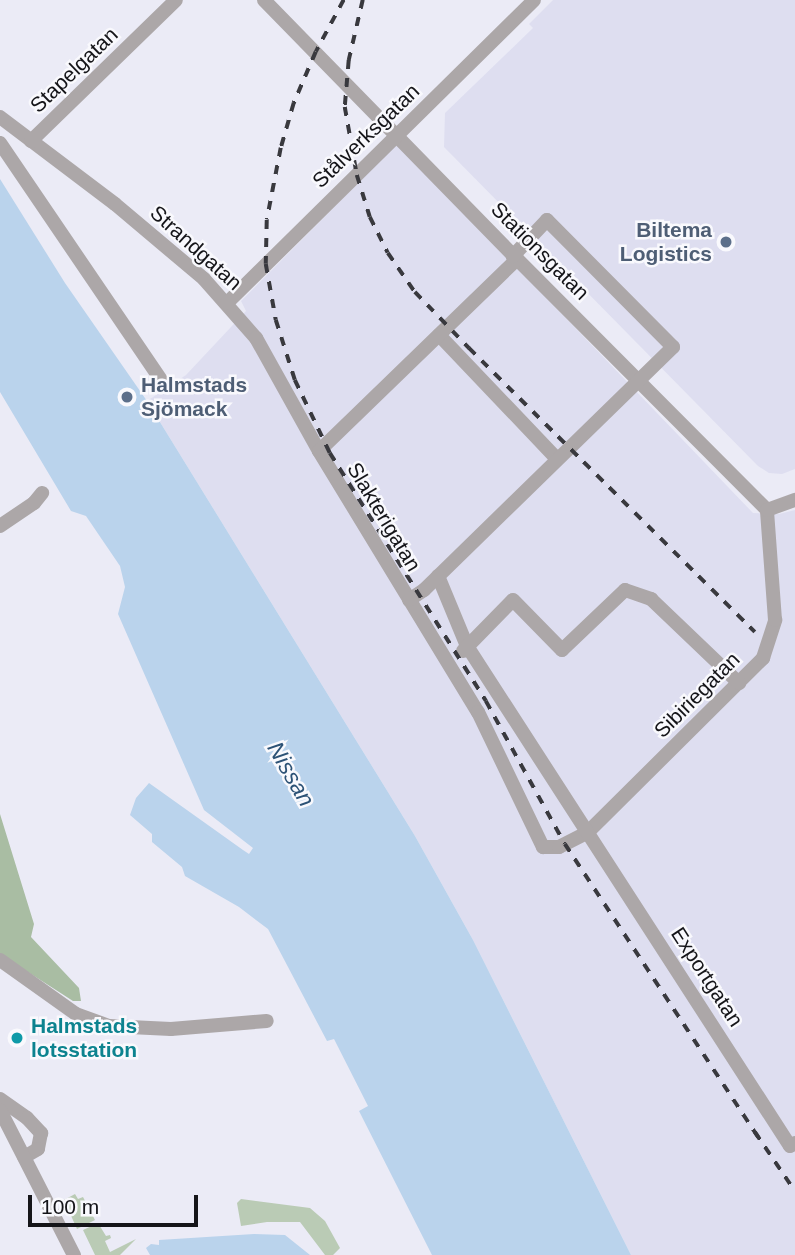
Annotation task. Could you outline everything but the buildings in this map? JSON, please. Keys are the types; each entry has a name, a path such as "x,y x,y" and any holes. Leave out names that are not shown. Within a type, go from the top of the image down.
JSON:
{"street":[{"name":"Stapelgatan","path":"31,141 176,0"},
{"name":"Stationsgatan","path":"264,0 767,510"},
{"name":"Stålverksgatan","path":"227,303 534,0"},
{"name":"Strandgatan","path":"0,117 115,204 204,279 227,303 256,338 319,451"},
{"path":"0,143 166,387"},
{"name":"Slakterigatan","path":"543,847 478,712 319,451 439,335 547,220 673,347 638,380"},
{"path":"439,335 556,459"},
{"path":"409,600 425,590 638,380"},
{"path":"0,526 34,503 42,493"},
{"path":"767,510 795,500"},
{"name":"Sibiriegatan","path":"543,847 559,847 588,832 763,658 773,632 767,510"},
{"name":"Exportgatan","path":"438,576 464,649 588,832 793,1148"},
{"path":"464,649 513,600 562,650 625,590 650,599 739,683"},
{"path":"0,961 76,1014 109,1026 172,1029 267,1021"},
{"path":"0,1100 27,1118 41,1133 38,1149 24,1157"},
{"path":"0,1110 74,1255"}],"shaded area":[{"path":"553,0 795,0 795,469 782,474 769,473 758,466 444,147 445,113 533,28 529,24"},
{"path":"398,143 753,513 779,514 795,510 795,1255 631,1255 473,940 415,836 147,401 186,375 246,311 241,301"}],"green space":[{"path":"0,814 34,924 31,937 79,988 81,1001 73,1001 0,954"},
{"path":"75,1194 78,1199 83,1197 95,1220 77,1229 68,1209 60,1211 59,1208 62,1201"},
{"path":"241,1199 310,1208 325,1221 340,1248 333,1255 325,1255 300,1222 267,1222 241,1226 237,1203"},
{"path":"98,1223 106,1236 110,1235 111,1238 105,1241 110,1252 136,1239 120,1255 95,1255 83,1230"}],"water":[{"name":"Nissan","path":"0,179 65,283 147,401 415,836 473,940 631,1255 432,1255 359,1111 368,1106 334,1039 327,1041 268,929 239,907 185,876 182,867 152,842 152,834 130,815 136,798 149,783 249,854 253,848 204,810 118,614 125,587 120,566 86,516 71,511 0,392"},
{"path":"254,1234 285,1235 310,1255 150,1255 146,1248 151,1244 159,1245 159,1240"}],"railway":[{"path":"344,0 316,52 294,103 281,148 267,220 266,264 276,320 295,380 330,453 486,701 565,844 759,1138"},
{"path":"363,0 349,60 345,107 357,175 370,217 388,253 415,292 469,348 755,632"},
{"path":"755,1132 795,1191"}],"place":[{"name":"Biltema Logistics","path":"726,242"},
{"name":"Halmstads Sjömack","path":"127,397"},
{"name":"Halmstads lotsstation","path":"17,1038"}]}
